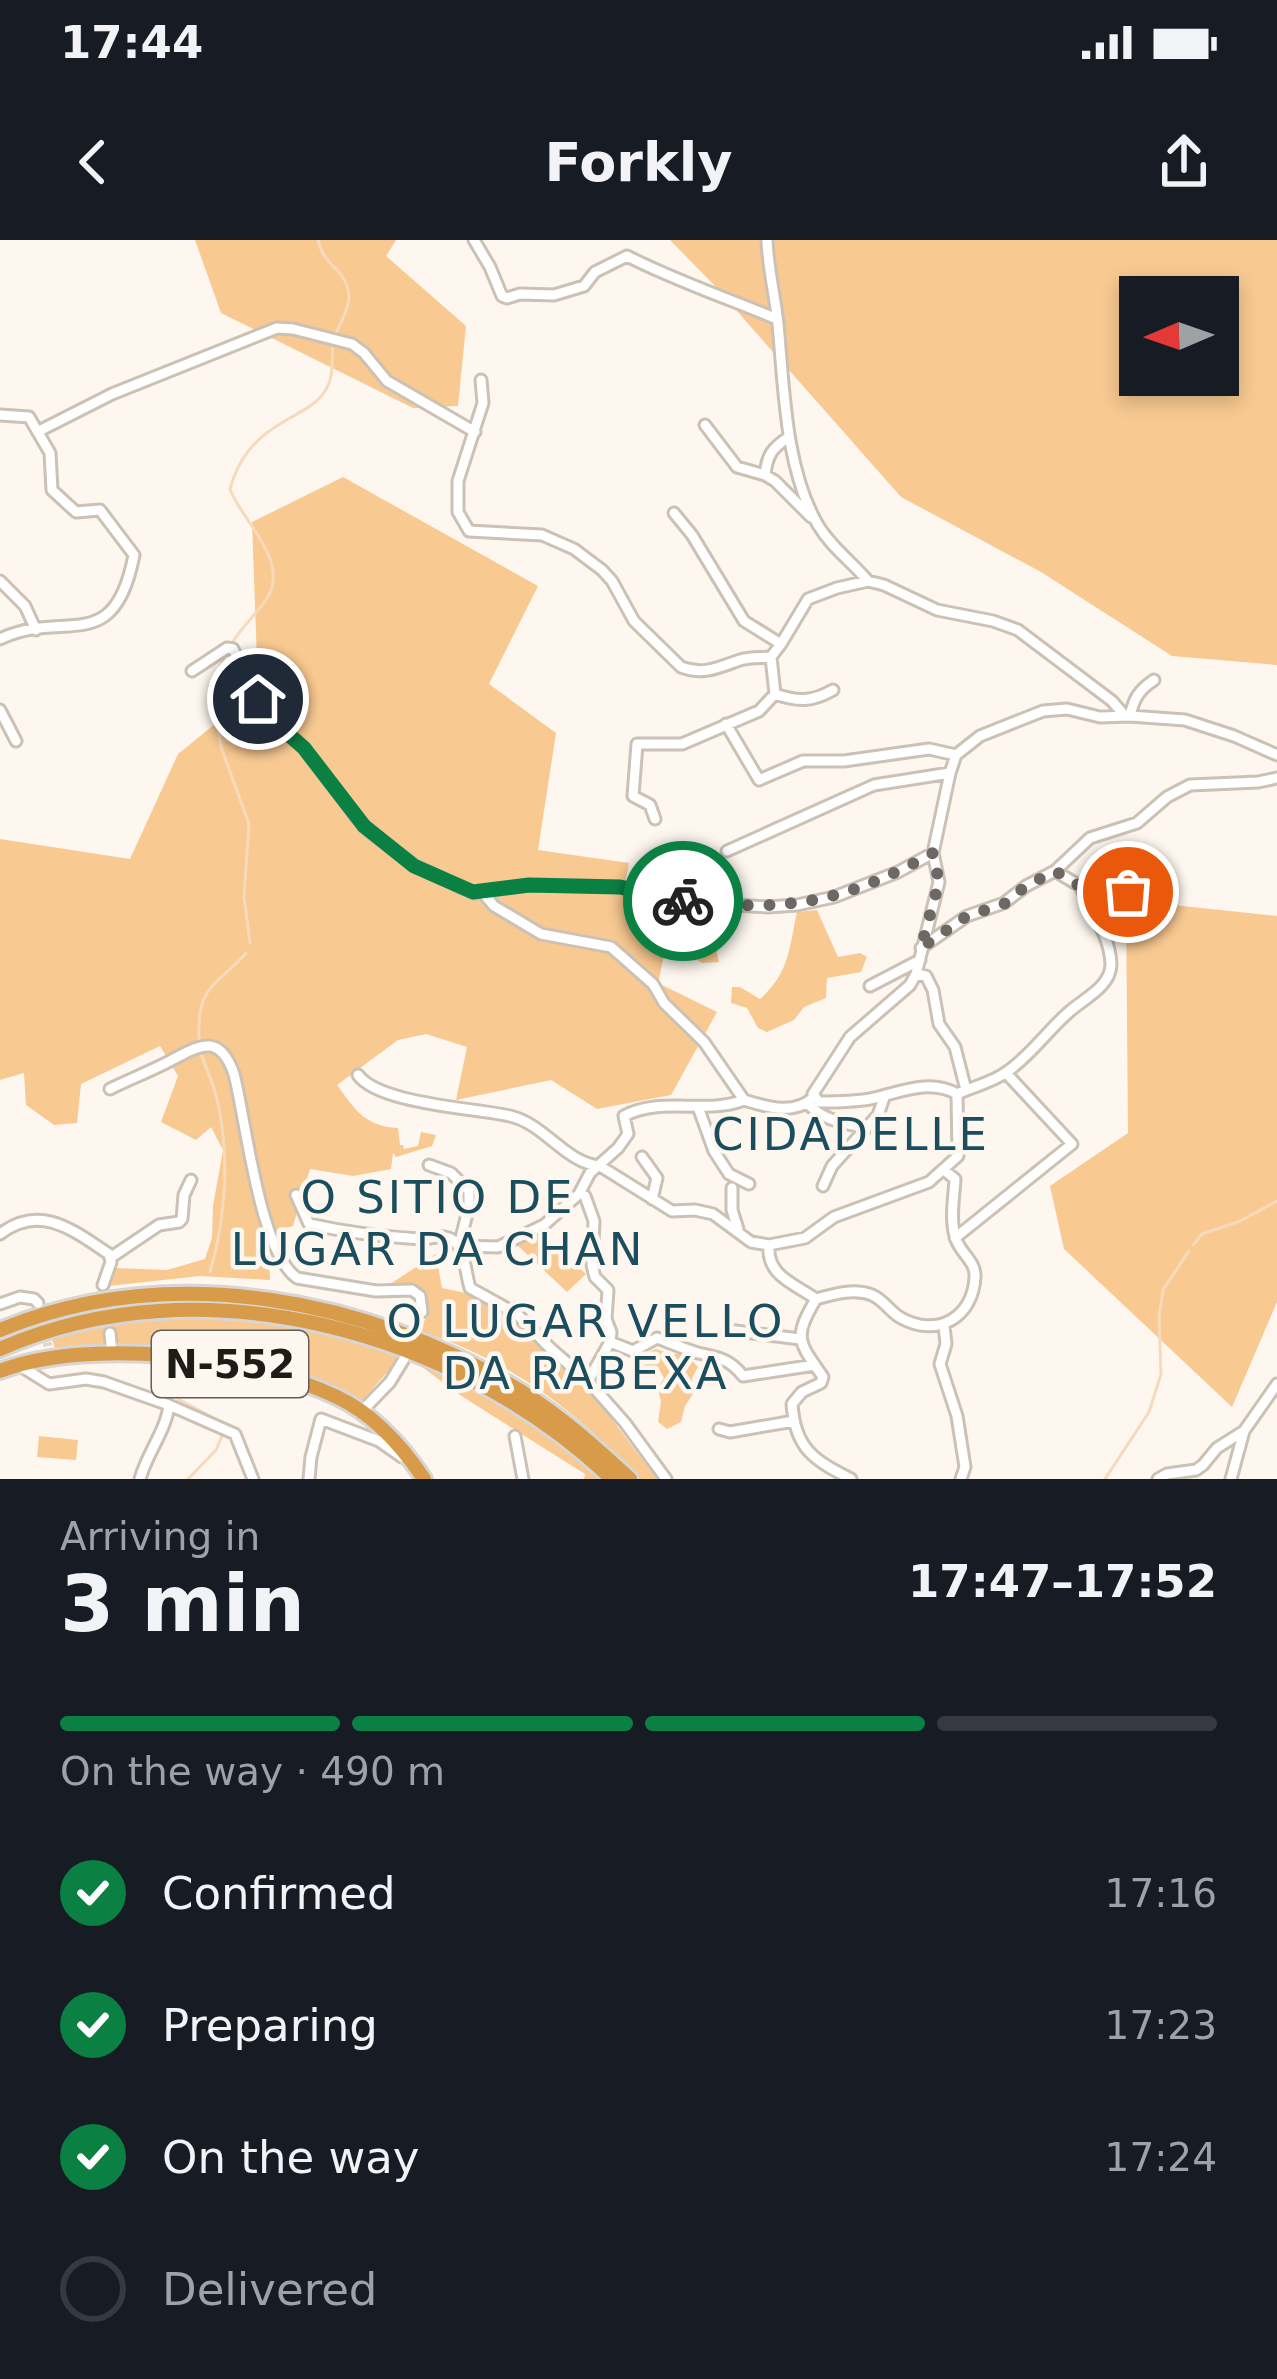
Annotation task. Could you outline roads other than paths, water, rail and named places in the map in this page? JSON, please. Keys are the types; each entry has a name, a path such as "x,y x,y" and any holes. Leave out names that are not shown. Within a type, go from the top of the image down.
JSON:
{"highway":[{"path":"0,1330 74,1307 171,1294 236,1295 301,1304 362,1319 477,1366 578,1432 630,1479"},
{"path":"0,1349 65,1327 180,1309 251,1312 314,1322 387,1342 454,1372 527,1414 612,1479"},
{"name":"N-552","path":"0,1370 48,1352 194,1358 254,1369 338,1397 389,1435 424,1479"}],"street":[{"path":"474,240 507,298 554,296 584,286 595,272 627,256 676,281 707,289 777,320"},
{"path":"767,240 789,437 814,520"},
{"path":"39,431 112,394 278,328 293,328 352,344 387,381 475,432"},
{"path":"481,380 483,403 458,481 458,512 469,531 542,535 574,549 612,581 634,621 681,667 717,670 739,660 771,657"},
{"path":"0,415 29,417 50,452 52,490 76,512 100,510 134,555 130,580 107,616 83,626 16,631 2,642"},
{"path":"705,425 736,467 765,476 790,494 868,581 937,610 1018,630 1128,716"},
{"path":"765,476 774,446 789,437"},
{"path":"674,513 744,621 781,644"},
{"path":"0,581 25,606 36,629"},
{"path":"655,820 650,805 633,796 637,744 682,744 759,711 775,694 771,657 808,599 868,581"},
{"path":"192,671 227,648 232,650 258,699 304,748 364,826 414,866 473,892 529,885 620,887 685,902 797,905 834,897 933,853"},
{"path":"1128,716 1134,698 1154,680"},
{"path":"775,694 807,701 833,690"},
{"path":"866,1128 817,1114 811,1101 850,1037 910,985 916,974 939,882 933,853 956,754 980,736 1043,711 1066,709 1100,717 1185,720 1277,755"},
{"path":"0,710 16,741"},
{"path":"727,724 759,780 803,761 844,761 929,749 956,754"},
{"path":"727,851 874,785 950,773"},
{"path":"870,986 921,954 967,916 1004,904 1055,871 1090,838 1138,823 1167,797 1190,785 1277,778"},
{"path":"1055,871 1080,886 1168,896"},
{"path":"296,1195 309,1224 344,1232 426,1239 442,1236 459,1246 498,1246 544,1225 579,1194 590,1173 628,1134 624,1116 645,1108 744,1100 776,1109 930,1086 961,1092 1006,1073 1089,998 1112,969 1103,932 1080,886"},
{"path":"483,893 494,906 541,934 611,946 653,984 664,1003 704,1042 744,1100"},
{"path":"358,1075 366,1085 395,1095 527,1121 566,1151 600,1166 672,1211 713,1214 752,1242 769,1245 805,1238 834,1217 929,1182 958,1156 961,1092 955,1047 939,1024 926,976 916,974"},
{"path":"110,1089 195,1046 216,1048 229,1059 234,1074 254,1180 287,1271 297,1278 376,1291 412,1290 421,1295 422,1312"},
{"path":"955,1238 1072,1144 1006,1073"},
{"path":"823,1186 832,1166 878,1115 885,1095"},
{"path":"698,1107 728,1174 749,1184"},
{"path":"642,1156 657,1178 652,1198"},
{"path":"428,1165 451,1173 469,1191 459,1246 470,1288 517,1314 588,1381 666,1479"},
{"path":"851,1479 818,1463 802,1446 794,1421 792,1404 823,1377 800,1339 802,1322 816,1299 859,1292 874,1296 910,1323 944,1326 956,1319 975,1274 955,1238 955,1179 944,1169"},
{"path":"110,1258 159,1225 179,1222 191,1180"},
{"path":"732,1188 739,1233"},
{"path":"585,1196 594,1221 592,1264 595,1277 608,1290 606,1319 611,1332 588,1381"},
{"path":"0,1234 30,1221 63,1223 109,1254 103,1286"},
{"path":"769,1245 772,1270 816,1299"},
{"path":"0,1304 20,1297 38,1303"},
{"path":"944,1326 946,1344 940,1364 957,1415 964,1467 961,1479"},
{"path":"728,1330 800,1339"},
{"path":"110,1333 112,1354"},
{"path":"610,1342 633,1351 657,1338 716,1355 733,1363 743,1376 815,1365"},
{"path":"361,1412 390,1382 404,1359"},
{"path":"17,1364 49,1384 86,1379 148,1396 235,1435 254,1479"},
{"path":"1231,1479 1244,1431 1277,1384"},
{"path":"140,1479 169,1405"},
{"path":"309,1479 321,1419 379,1441 412,1464"},
{"path":"719,1429 730,1432 794,1421"},
{"path":"1158,1479 1196,1470 1217,1448 1244,1431"},
{"path":"515,1436 524,1479"}],"waterway":[{"path":"318,240 349,290 335,335"},
{"path":"231,645 266,600 273,571 262,542 230,489 233,479 254,444 325,391 333,346"},
{"path":"227,651 215,703 221,747 249,824 244,896 250,943"},
{"path":"199,1039 205,997 246,953"},
{"path":"201,1053 217,1099 225,1164 220,1230 210,1272"},
{"path":"1193,1245 1202,1234 1277,1201"},
{"path":"1105,1479 1149,1412 1161,1374 1163,1290 1189,1251"},
{"path":"179,1376 178,1399 227,1425"},
{"path":"188,1479 216,1450 222,1436"}],"tunnel":[{"path":"103,1285 110,1333"},
{"path":"38,1303 48,1346"},
{"path":"410,1343 422,1312"}],"district":[{"name":"CIDADELLE","path":"851,1134"},
{"name":"O SITIO DE LUGAR DA CHAN","path":"438,1223"},
{"name":"O LUGAR VELLO DA RABEXA","path":"586,1347"}]}
